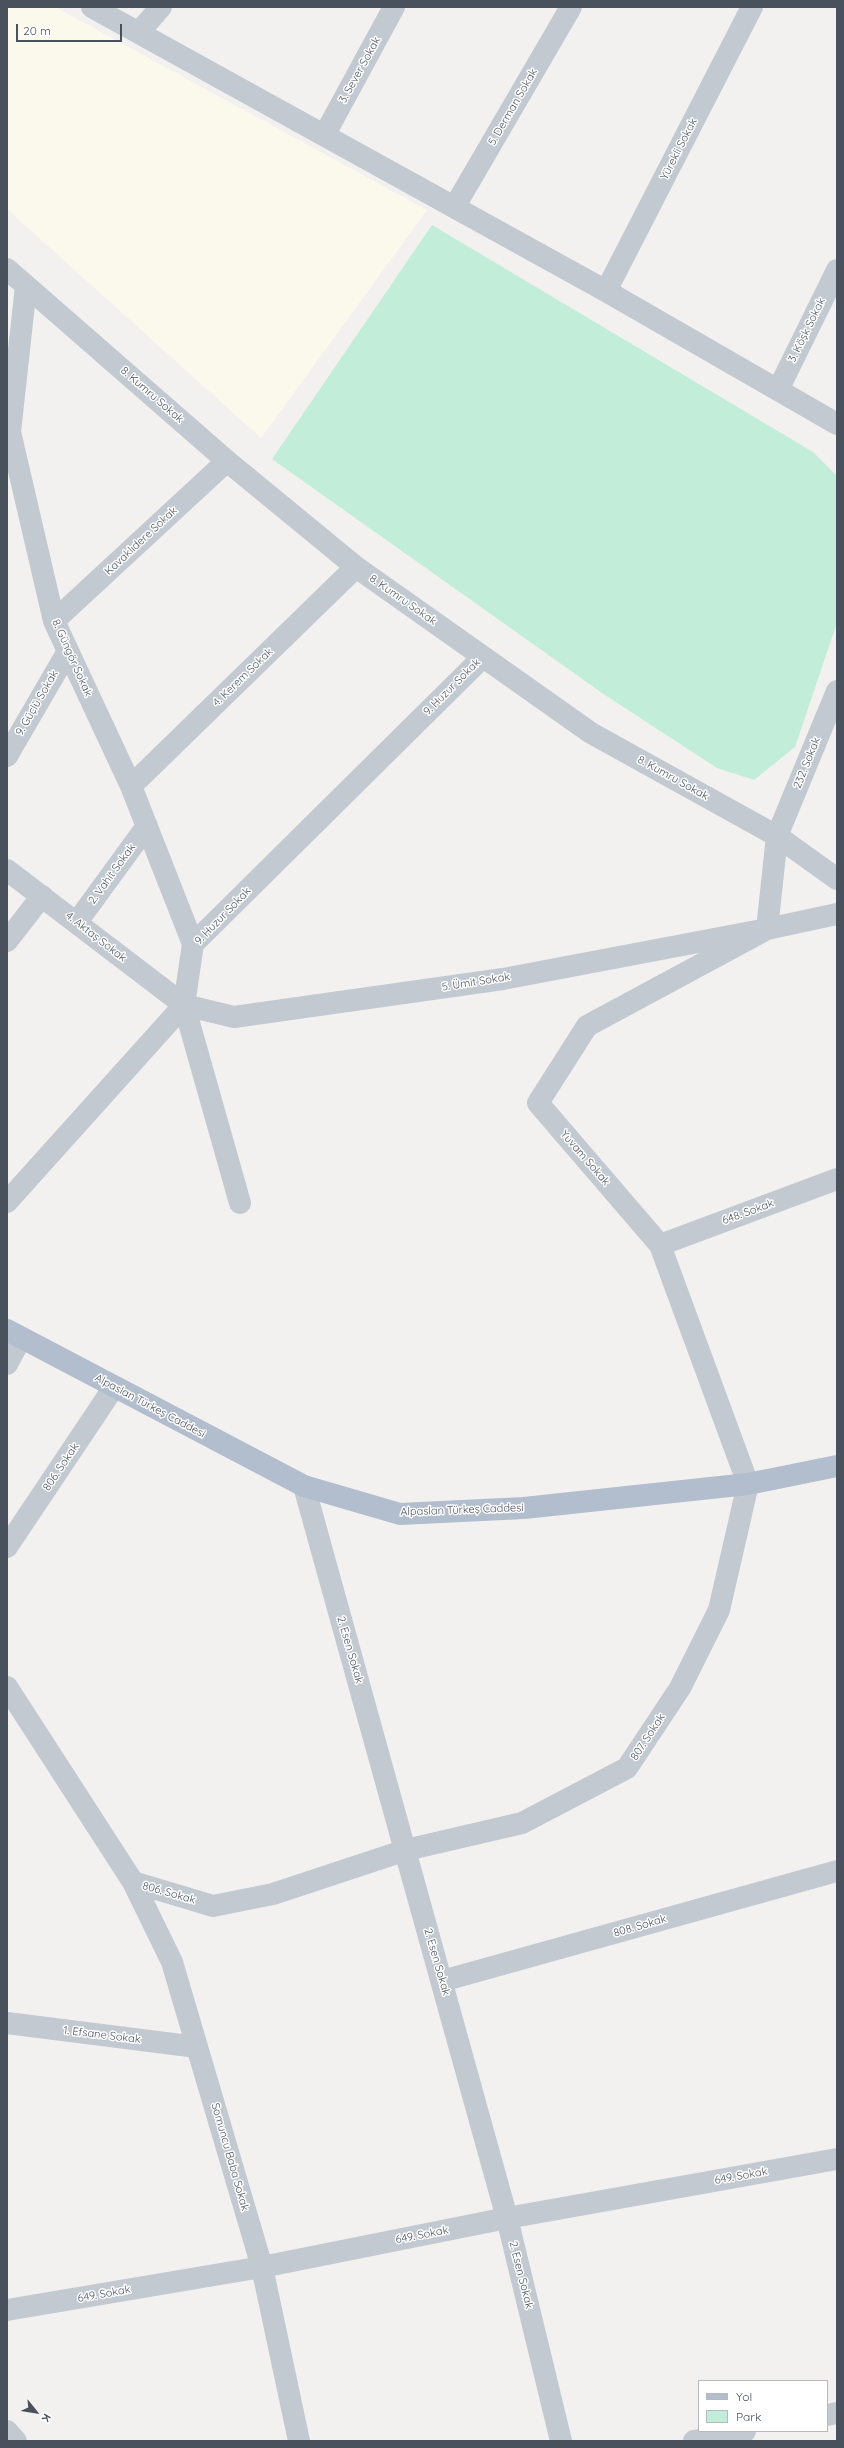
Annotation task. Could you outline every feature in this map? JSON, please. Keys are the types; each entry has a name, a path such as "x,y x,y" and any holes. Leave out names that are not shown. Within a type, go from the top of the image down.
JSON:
{"main road":[{"name":"Alpaslan Türkeş Caddesi","path":"14,1334 304,1486 400,1514 524,1508 748,1484 837,1466"}],"street":[{"path":"92,7 140,31 455,206 837,424"},
{"path":"140,31 161,7"},
{"name":"3. Sever Sokak","path":"325,134 394,7"},
{"name":"5. Derman Sokak","path":"455,206 571,7"},
{"name":"Yürekli Sokak","path":"606,291 752,7"},
{"name":"8. Kumru Sokak","path":"7,268 227,461 356,567 591,733 777,836 837,879"},
{"name":"3. Köşk Sokak","path":"778,390 837,270"},
{"name":"8. Güngör Sokak","path":"26,286 9,434 54,621 131,786 193,944"},
{"name":"Kavaklıdere Sokak","path":"54,621 227,461"},
{"name":"4. Kerem Sokak","path":"131,786 356,567"},
{"name":"9. Güçlü Sokak","path":"7,756 68,651"},
{"name":"9. Huzur Sokak","path":"184,1005 193,944 483,657"},
{"name":"232. Sokak","path":"768,929 777,836 837,690"},
{"name":"2. Vahit Sokak","path":"77,922 147,826"},
{"name":"4. Aktaş Sokak","path":"7,870 184,1005"},
{"path":"7,941 42,896"},
{"path":"768,929 837,914"},
{"name":"5. Ümit Sokak","path":"184,1005 234,1017 503,979 768,929"},
{"name":"Yuvam Sokak","path":"748,1484 660,1245 538,1103 587,1026 768,929"},
{"path":"7,1202 184,1005"},
{"path":"184,1005 240,1203"},
{"name":"648. Sokak","path":"660,1245 837,1179"},
{"path":"7,1364 14,1334"},
{"name":"806. Sokak","path":"7,1546 114,1387"},
{"name":"807. Sokak","path":"406,1850 522,1822 627,1768 680,1688 719,1610 748,1484"},
{"name":"2. Esen Sokak","path":"304,1486 507,2218 561,2441"},
{"name":"806. Sokak","path":"7,1687 133,1882 213,1906 273,1894 406,1850"},
{"name":"808. Sokak","path":"442,1981 837,1870"},
{"name":"Somuncu Baba Sokak","path":"133,1882 172,1962 262,2267 299,2441"},
{"name":"1. Efsane Sokak","path":"7,2023 197,2047"},
{"name":"649. Sokak","path":"7,2310 262,2267 507,2218 837,2159"},
{"path":"7,2431 16,2441"},
{"path":"694,2441 740,2432"}],"shaded area":[{"path":"7,7 55,7 427,210 261,438 7,209"}],"green space":[{"path":"432,225 813,452 837,476 837,623 795,747 754,780 717,768 605,695 272,459"}]}
